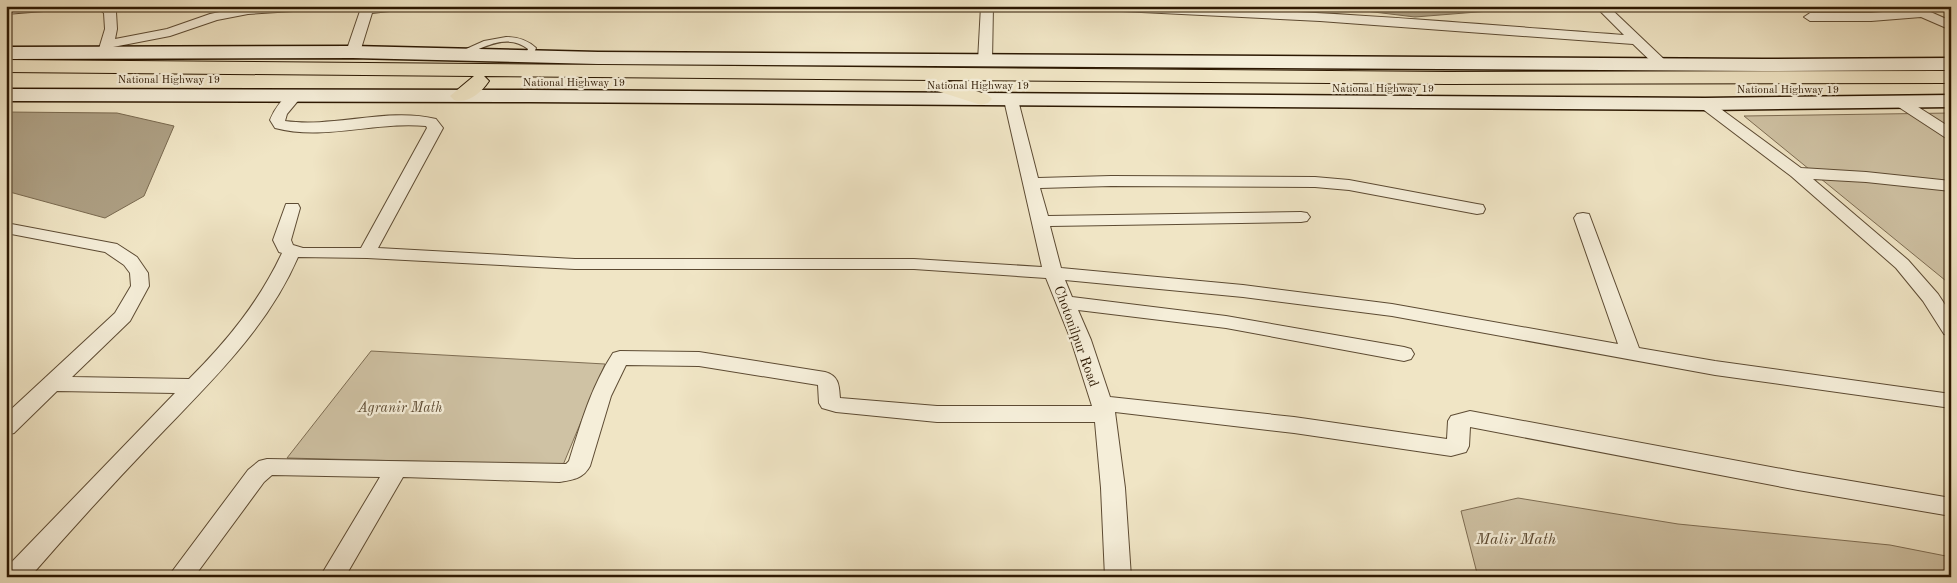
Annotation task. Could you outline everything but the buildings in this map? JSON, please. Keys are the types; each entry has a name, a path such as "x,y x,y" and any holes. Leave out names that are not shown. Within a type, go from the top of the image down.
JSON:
{"highway":[{"path":"938,79 1012,60"},
{"path":"6,66 348,67 938,79 1951,77"},
{"name":"National Highway 19","path":"6,79 479,81 938,79 1657,89 1951,88"},
{"path":"938,79 981,99"},
{"path":"461,96 479,81"}],"main road":[{"path":"6,52 106,48 529,56 985,61 1951,64"},
{"path":"6,95 1705,104 1951,101"}],"street":[{"path":"6,10 56,6"},
{"path":"101,6 110,12 111,29 106,48 170,32 214,17 248,10 293,7 368,8 398,6"},
{"path":"985,61 987,6"},
{"path":"1101,6 1320,17 1638,40"},
{"path":"1601,6 1662,64"},
{"path":"1907,6 1951,26"},
{"path":"353,52 368,8"},
{"path":"1810,17 1871,17 1922,13"},
{"path":"295,96 280,112 277,120 280,125 293,127 334,127 415,119 430,122 435,128 367,253"},
{"name":"Chotonilpur Road","path":"1011,100 1053,273 1081,340 1103,408 1113,488 1118,577"},
{"path":"1899,101 1951,135"},
{"path":"1705,104 1797,173 1902,264 1932,298 1951,330"},
{"path":"1797,173 1866,177 1951,186"},
{"path":"1031,183 1111,180 1316,182 1380,190 1477,209"},
{"path":"292,208 282,240 285,248 302,253 367,253 575,264 914,264 1053,273 1243,291 1392,310 1715,368 1951,400"},
{"path":"1040,221 1301,217"},
{"path":"1583,218 1631,352"},
{"path":"6,228 110,248 131,261 139,273 140,286 123,317 6,427"},
{"path":"14,577 149,431 195,386 257,316 282,276 292,251"},
{"path":"1065,302 1226,322 1404,354"},
{"path":"180,577 256,476 267,467 559,473 575,470 579,466 605,383 611,369 620,358 699,359 825,379 828,382 830,403 836,406 937,414 1103,408 1294,425 1451,448 1458,446 1459,422 1470,420 1798,481 1951,507"},
{"path":"52,384 195,386"},
{"path":"332,577 396,470"}],"green space":[{"path":"1951,113 1951,285 1744,116"},
{"name":"Agranir Math","path":"371,351 605,364 563,465 287,458"},
{"name":"Malir Math","path":"1518,498 1678,524 1890,545 1951,557 1951,577 1478,577 1461,511"}],"shaded area":[{"path":"1324,6 1503,6 1502,10 1415,17"},
{"path":"6,112 117,113 174,126 144,196 105,218 6,191"}]}
